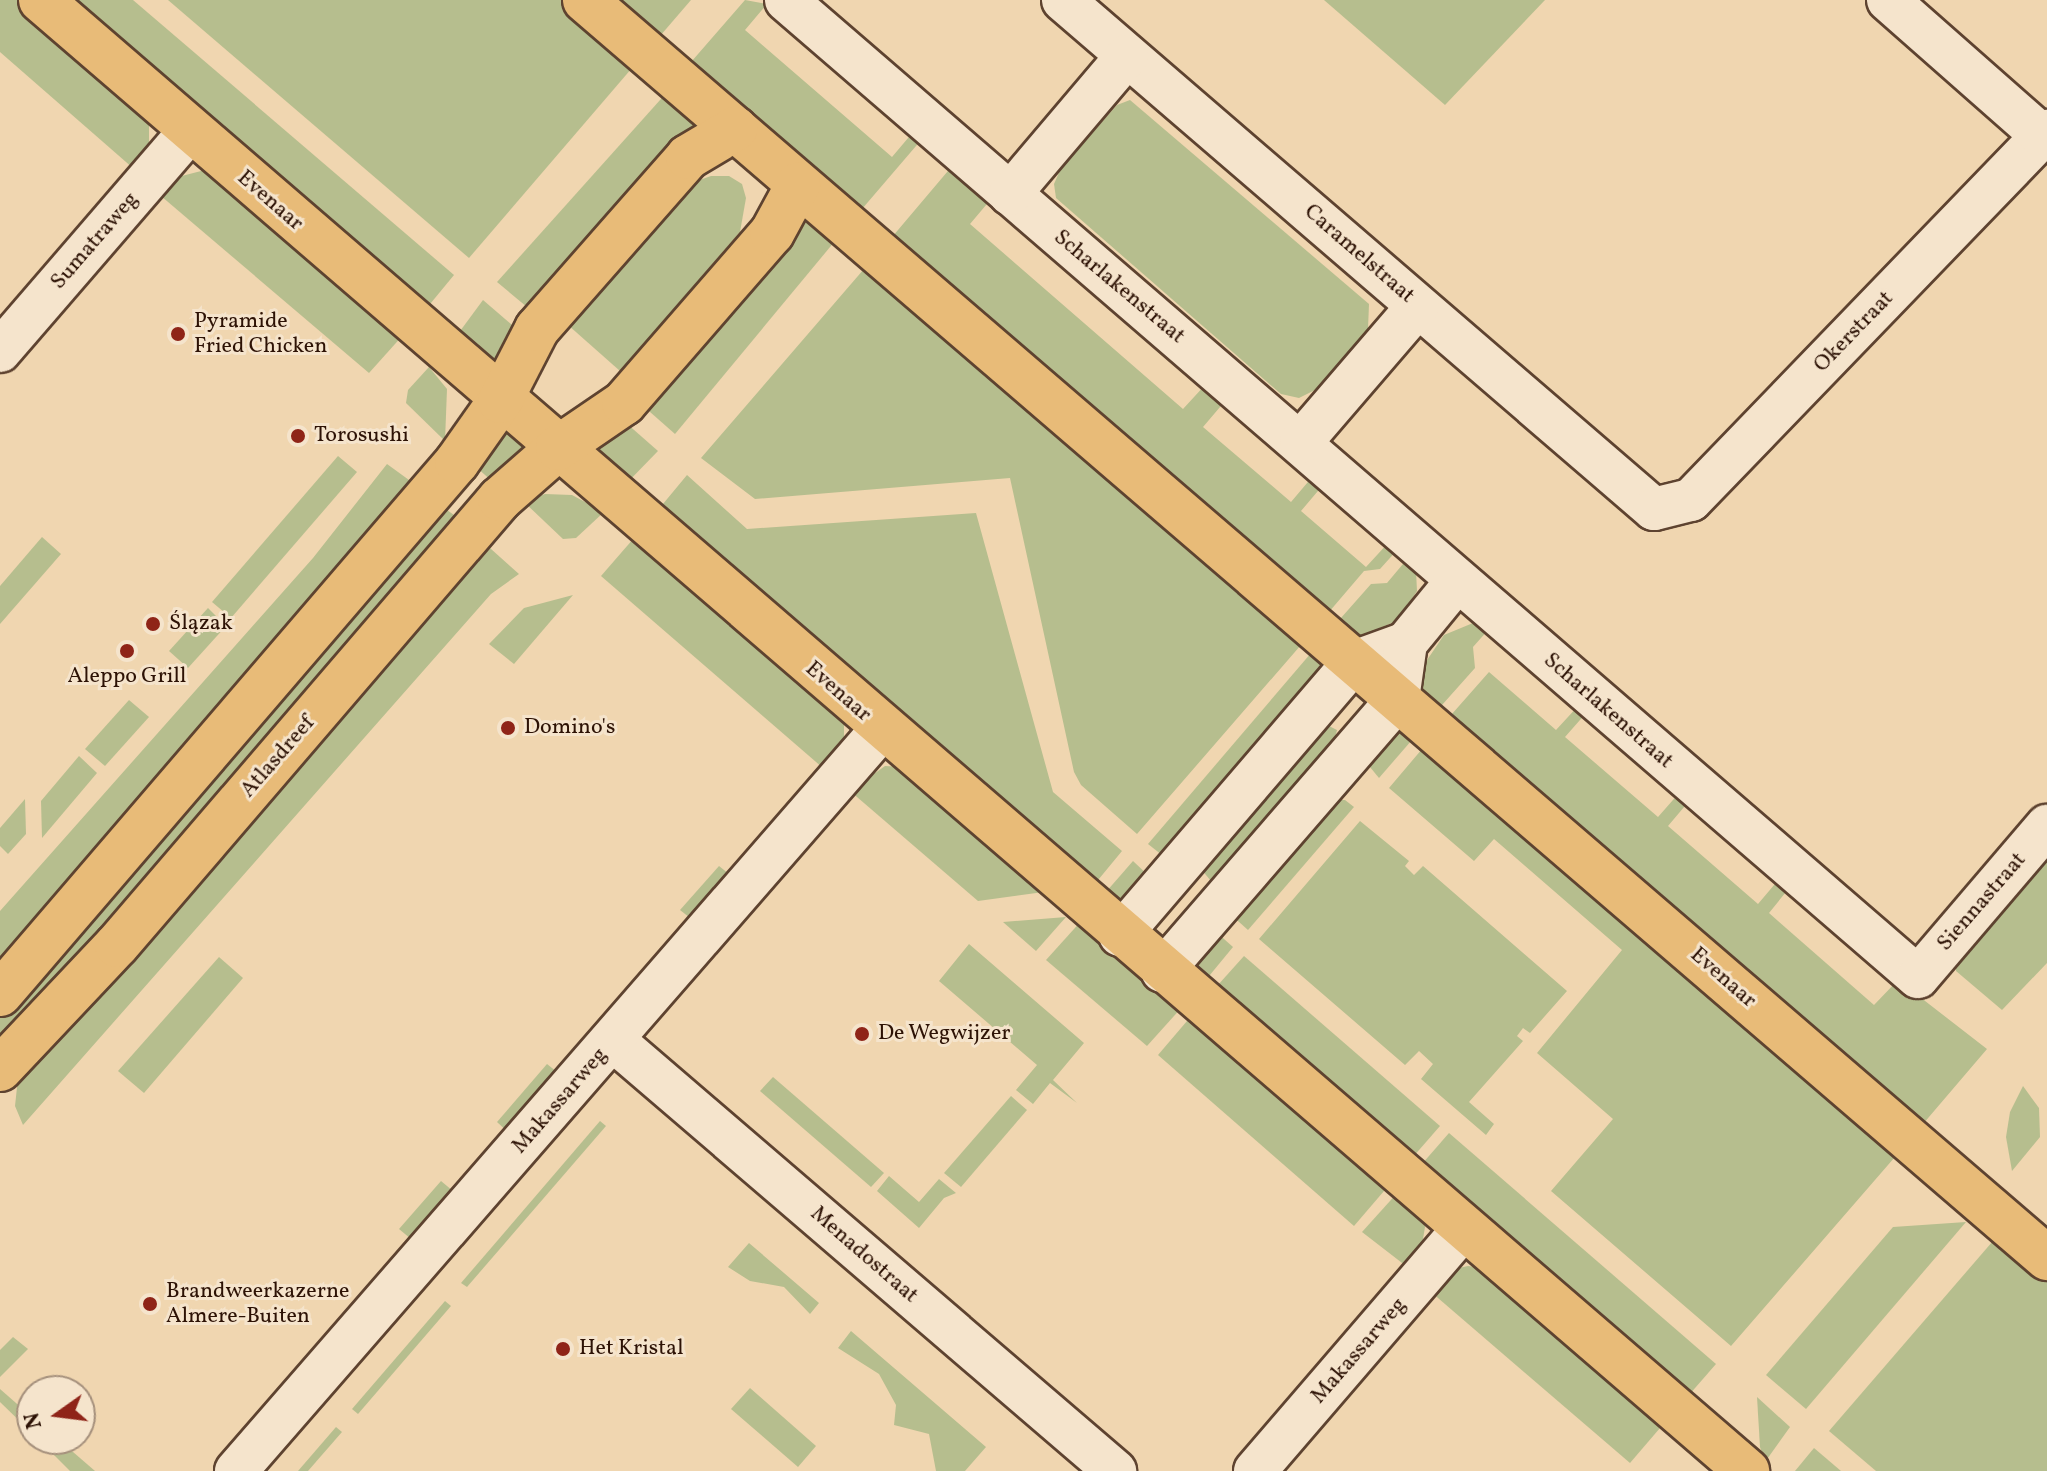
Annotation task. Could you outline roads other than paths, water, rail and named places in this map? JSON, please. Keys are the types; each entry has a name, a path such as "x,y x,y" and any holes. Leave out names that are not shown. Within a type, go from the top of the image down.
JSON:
{"main road":[{"name":"Evenaar","path":"41,0 881,730 1747,1471"},
{"name":"Evenaar","path":"585,0 2047,1258"},
{"path":"0,994 457,462 500,401 547,318 688,157 735,129"},
{"path":"558,448 624,403 772,233 798,185"},
{"name":"Atlasdreef","path":"0,1069 117,945 500,499 558,448"}],"street":[{"name":"Scharlakenstraat","path":"786,0 1918,977"},
{"name":"Caramelstraat","path":"1063,0 1654,509"},
{"name":"Okerstraat","path":"1654,509 1691,500 2045,133 1888,0"},
{"path":"1010,194 1127,56"},
{"name":"Sumatraweg","path":"0,351 190,131"},
{"path":"1301,442 1418,306"},
{"path":"1120,935 1354,662 1406,643 1457,581"},
{"path":"1162,971 1398,699 1406,643"},
{"name":"Makassarweg","path":"236,1471 881,730"},
{"name":"Siennastraat","path":"1918,977 2047,826"},
{"name":"Menadostraat","path":"613,1040 1115,1471"},
{"name":"Makassarweg","path":"1255,1471 1462,1230"}],"place":[{"name":"Pyramide Fried Chicken","path":"178,334"},
{"name":"Torosushi","path":"298,436"},
{"name":"Ślązak","path":"153,624"},
{"name":"Aleppo Grill","path":"127,651"},
{"name":"Domino's","path":"508,728"},
{"name":"De Wegwijzer","path":"862,1034"},
{"name":"Brandweerkazerne Almere-Buiten","path":"150,1304"},
{"name":"Het Kristal","path":"563,1349"}]}
